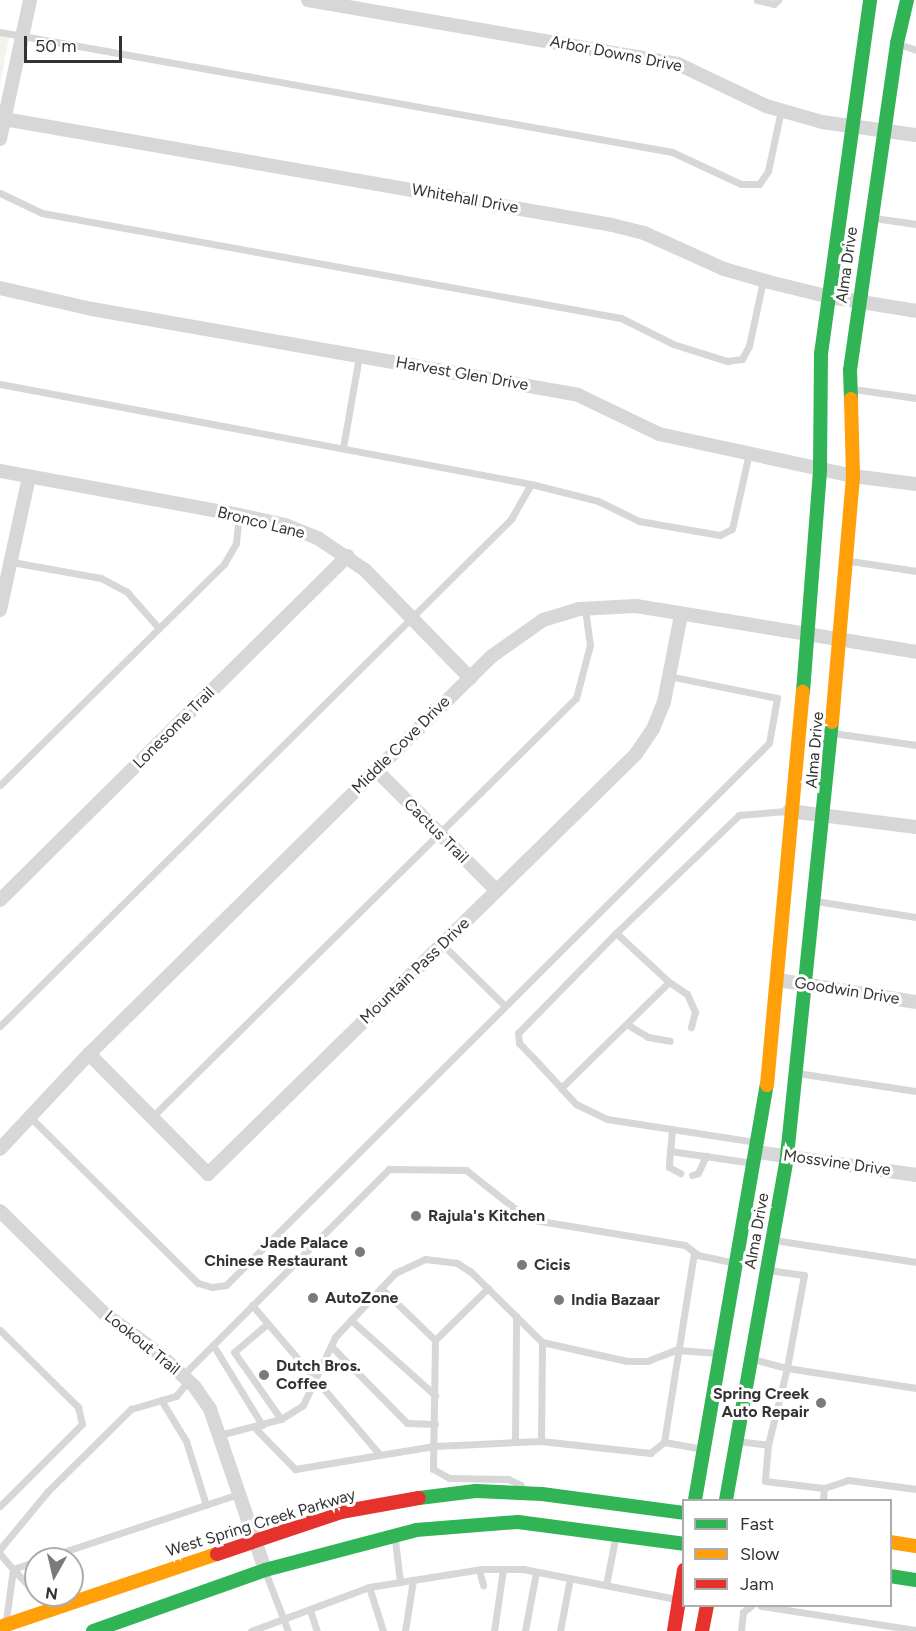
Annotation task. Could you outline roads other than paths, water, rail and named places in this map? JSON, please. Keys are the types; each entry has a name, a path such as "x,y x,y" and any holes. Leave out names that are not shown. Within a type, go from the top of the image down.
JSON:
{"main road":[{"name":"Alma Drive","path":"695,1499 719,1353 757,1153 778,980 789,811 809,635 820,469 821,354 851,124 870,0"},
{"name":"Alma Drive","path":"726,1499 787,1156 825,816 841,641 854,476 850,388 858,303 897,43 908,0"},
{"path":"719,1353 751,1358"},
{"name":"West Spring Creek Parkway","path":"84,1598 345,1511 405,1500 476,1491 542,1494 682,1513"},
{"path":"93,1631 125,1626 265,1570 394,1534 518,1522 616,1533 682,1544"},
{"path":"892,1542 916,1546"},
{"path":"674,1631 682,1581"},
{"name":"West Spring Creek Parkway","path":"2,1626 58,1607"},
{"path":"702,1631 707,1607"}],"street":[{"path":"0,139 30,0"},
{"name":"Arbor Downs Drive","path":"308,0 678,64 781,110 822,122 851,124 916,135"},
{"name":"Whitehall Drive","path":"4,119 612,225 645,233 724,269 762,280 858,303 916,311"},
{"name":"Harvest Glen Drive","path":"0,288 92,309 578,395 659,434 854,476 916,484"},
{"name":"Bronco Lane","path":"0,471 239,515 285,525 319,539 348,556 470,678"},
{"path":"0,610 29,477"},
{"name":"Lonesome Trail","path":"0,900 348,556"},
{"name":"Middle Cove Drive","path":"0,1149 89,1054 470,678 511,639 543,621 585,608 636,606 916,652"},
{"name":"Mountain Pass Drive","path":"89,1054 208,1174 636,754 653,729 669,676 681,615"},
{"name":"Cactus Trail","path":"376,770 497,891"},
{"path":"789,811 916,827"},
{"name":"Goodwin Drive","path":"778,980 916,1002"},
{"name":"Mossvine Drive","path":"757,1153 916,1175"},
{"name":"Lookout Trail","path":"0,1211 106,1315 185,1378 210,1409 265,1570"}],"lane":[{"path":"757,0 774,4 778,0"},
{"path":"0,32 672,152 741,184 759,184 768,171 781,110"},
{"path":"897,43 916,50"},
{"path":"0,193 42,213 621,318 673,344 727,361 742,359 749,346 762,280"},
{"path":"870,217 916,224"},
{"path":"343,448 359,356"},
{"path":"0,384 531,484 598,501 639,521 720,535 732,529 749,453"},
{"path":"850,388 916,398"},
{"path":"0,1026 511,519 531,484"},
{"path":"0,785 157,626 224,564 236,543 239,515"},
{"path":"847,560 916,571"},
{"path":"12,562 101,578 126,592 157,626"},
{"path":"152,1117 576,698 590,645 585,608"},
{"path":"30,1117 198,1283 212,1287 226,1285 769,742 777,698 669,676"},
{"path":"833,733 916,745"},
{"path":"757,1153 672,1130 607,1119 576,1104 519,1044 518,1032 721,828 739,815 789,811"},
{"path":"816,901 916,917"},
{"path":"616,933 669,982 687,994 695,1012 691,1027"},
{"path":"442,944 505,1006"},
{"path":"561,1088 669,982"},
{"path":"628,1024 648,1037 670,1041"},
{"path":"797,1073 916,1091"},
{"path":"672,1130 669,1167 680,1173"},
{"path":"670,1151 706,1156 757,1153"},
{"path":"692,1175 698,1173 706,1156"},
{"path":"0,1549 48,1491 131,1409 176,1396 185,1378 213,1345 389,1168 466,1170 528,1219 685,1245 694,1252 736,1263"},
{"path":"772,1240 916,1262"},
{"path":"213,1345 258,1426 296,1469 434,1446 515,1442 541,1441 651,1454 663,1442 694,1252"},
{"path":"219,1434 281,1419 303,1405 316,1383 331,1346 351,1320 381,1288 409,1264 441,1258 457,1263 488,1288 542,1342 627,1361 647,1360 679,1350 719,1353"},
{"path":"767,1269 804,1275 787,1368 768,1445 765,1481 824,1488 848,1480 916,1489"},
{"path":"381,1288 435,1340"},
{"path":"488,1288 435,1340 433,1468 449,1478 508,1479 542,1494"},
{"path":"252,1305 316,1383 380,1455"},
{"path":"515,1442 516,1316"},
{"path":"351,1320 435,1395"},
{"path":"267,1324 234,1352 281,1419"},
{"path":"0,1330 78,1407 82,1424 0,1506"},
{"path":"541,1441 542,1342"},
{"path":"331,1346 407,1423 435,1424"},
{"path":"751,1358 787,1368 916,1388"},
{"path":"161,1400 186,1441 206,1505"},
{"path":"736,1441 768,1445"},
{"path":"663,1442 703,1449"},
{"path":"823,1499 824,1488"},
{"path":"78,1547 239,1494"},
{"path":"606,1585 616,1533"},
{"path":"394,1534 400,1582"},
{"path":"0,1554 24,1581"},
{"path":"13,1569 24,1565"},
{"path":"2,1626 13,1569"},
{"path":"251,1631 369,1587 479,1570 503,1569 536,1572 679,1599"},
{"path":"494,1631 503,1569"},
{"path":"265,1570 288,1631"},
{"path":"479,1570 483,1585"},
{"path":"525,1631 536,1572"},
{"path":"560,1631 570,1578"},
{"path":"405,1631 413,1580"},
{"path":"369,1587 383,1631"},
{"path":"741,1631 743,1612 749,1607"},
{"path":"771,1607 871,1627 913,1630"},
{"path":"310,1610 317,1631"}],"place":[{"name":"Rajula's Kitchen","path":"416,1216"},
{"name":"Jade Palace Chinese Restaurant","path":"360,1252"},
{"name":"Cicis","path":"522,1265"},
{"name":"AutoZone","path":"313,1298"},
{"name":"India Bazaar","path":"559,1300"},
{"name":"Dutch Bros. Coffee","path":"264,1375"},
{"name":"Spring Creek Auto Repair","path":"821,1403"}]}
